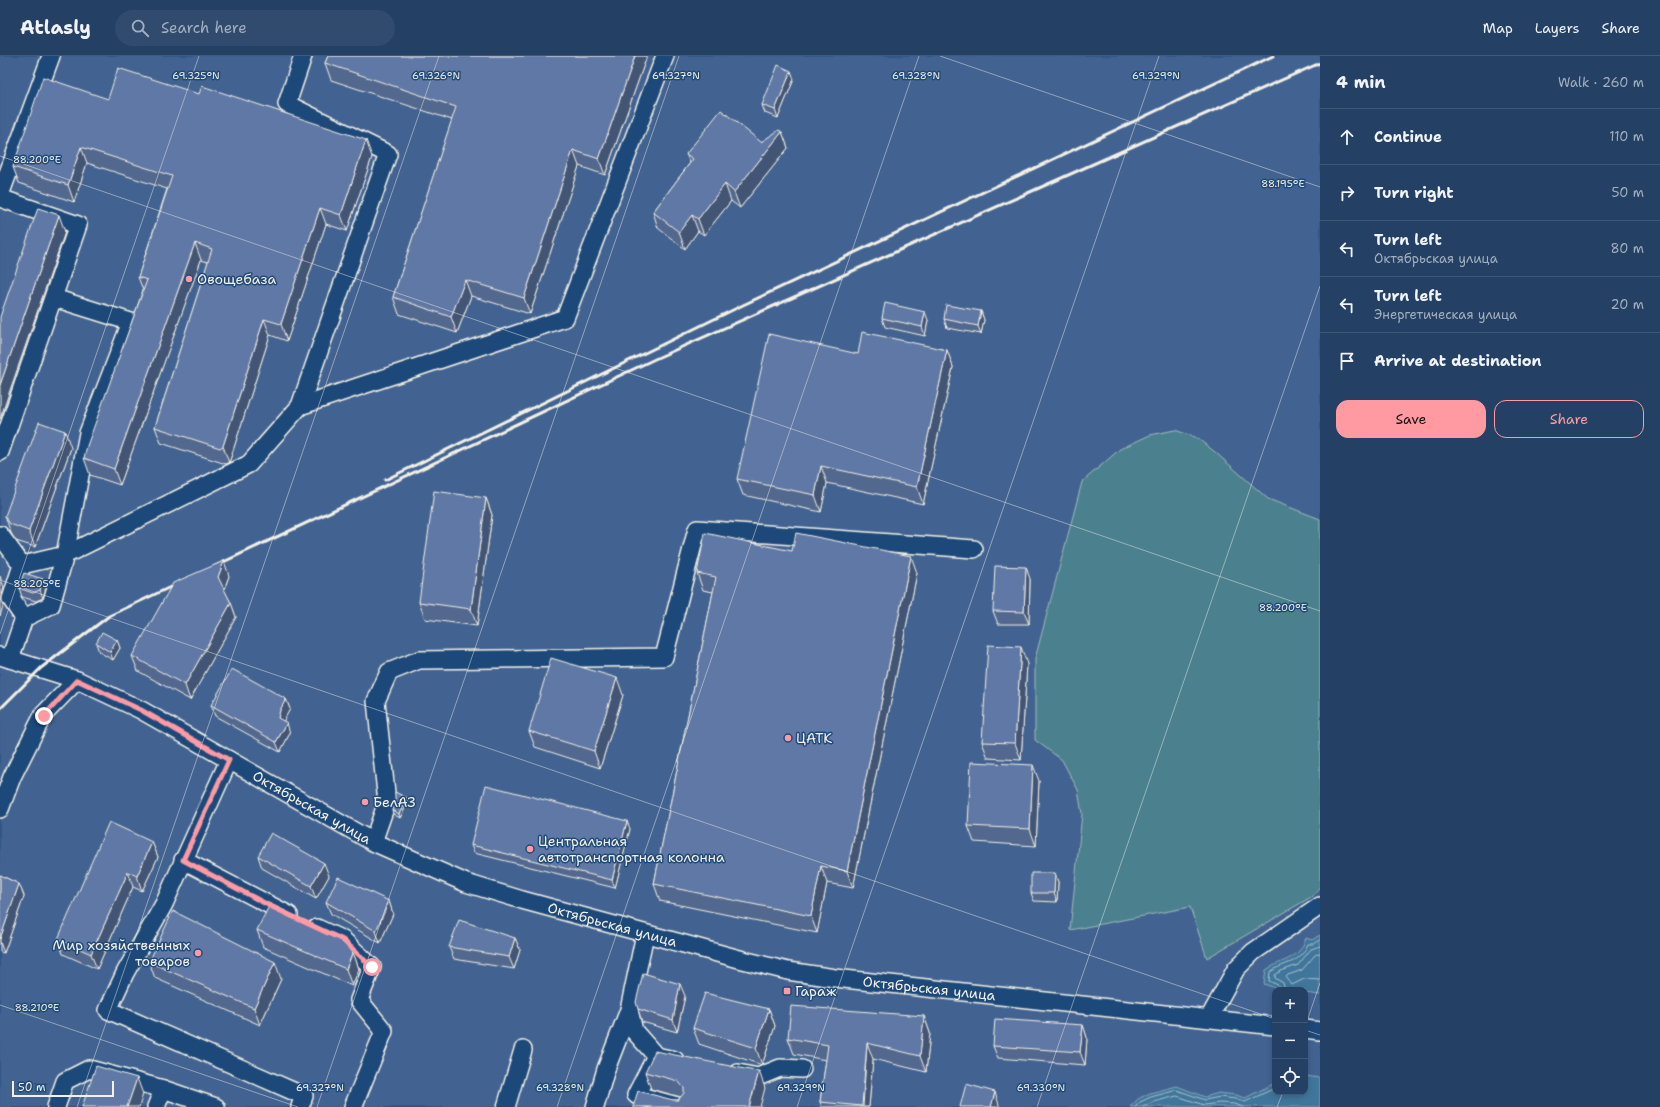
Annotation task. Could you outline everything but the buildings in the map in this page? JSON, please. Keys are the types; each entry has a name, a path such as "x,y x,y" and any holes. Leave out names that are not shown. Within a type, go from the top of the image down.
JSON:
{"street":[{"path":"0,195 51,56"},
{"path":"22,565 65,555 249,464 300,406 388,154 287,104 303,56"},
{"path":"300,406 564,318 665,56"},
{"path":"0,198 78,225 54,298 1,447"},
{"path":"5,657 24,618 51,605 65,555 88,433 131,322 54,298"},
{"path":"373,842 388,802 376,701 389,672 419,660 664,657 697,529 974,549"},
{"path":"0,535 22,565"},
{"path":"22,565 11,599 24,618"},
{"name":"Октябрьская улица","path":"5,657 77,680 141,710 373,842 466,883 522,900 788,971 829,977 1272,1026"},
{"path":"0,809 12,777 44,716 77,680"},
{"path":"229,760 164,904 125,973 108,1010 304,1096 300,1107"},
{"path":"183,860 270,906 343,940 372,967 359,1000 384,1031 353,1107"},
{"path":"1208,1018 1236,969 1253,952 1320,906"},
{"path":"595,1107 606,1069 629,1010 645,934"},
{"path":"629,1010 634,1031 656,1056 693,1064"},
{"path":"1308,1029 1320,1031"},
{"path":"506,1107 523,1050"},
{"path":"656,1056 634,1101 681,1107"},
{"path":"722,1070 758,1077 780,1068 802,1069"},
{"path":"56,1107 65,1081 89,1069 163,1089 216,1107"},
{"path":"156,1107 163,1089"}],"shaded area":[{"path":"0,56 1320,56 1320,1107 0,1107"}],"green space":[{"path":"1175,430 1197,438 1268,499 1320,519 1320,889 1311,897 1207,958 1190,907 1070,930 1082,814 1078,790 1062,760 1035,740 1035,659 1082,482 1120,449 1150,435"}],"water":[{"path":"1320,935 1320,995 1308,993 1308,987 1272,987 1264,984 1266,970 1295,955 1303,945 1306,938 1312,940"},
{"path":"1308,1076 1320,1078 1320,1107 1130,1107 1138,1099 1150,1093 1177,1086 1205,1097 1219,1093 1236,1095 1245,1098 1272,1084 1272,1095 1308,1095"}],"railway":[{"path":"385,480 743,305 1273,56"},
{"path":"215,566 657,358 1320,63"},
{"path":"0,709 41,668 109,616 181,582"}],"place":[{"name":"Овощебаза","path":"189,279"},
{"name":"ЦАТК","path":"788,738"},
{"name":"БелАЗ","path":"365,802"},
{"name":"Центральная автотранспортная колонна","path":"530,849"},
{"name":"Мир хозяйственных товаров","path":"198,953"},
{"name":"Гараж","path":"787,991"}],"route":[{"path":"44,716 77,680 141,710 229,760 183,860 270,906 343,940 372,967"}]}
